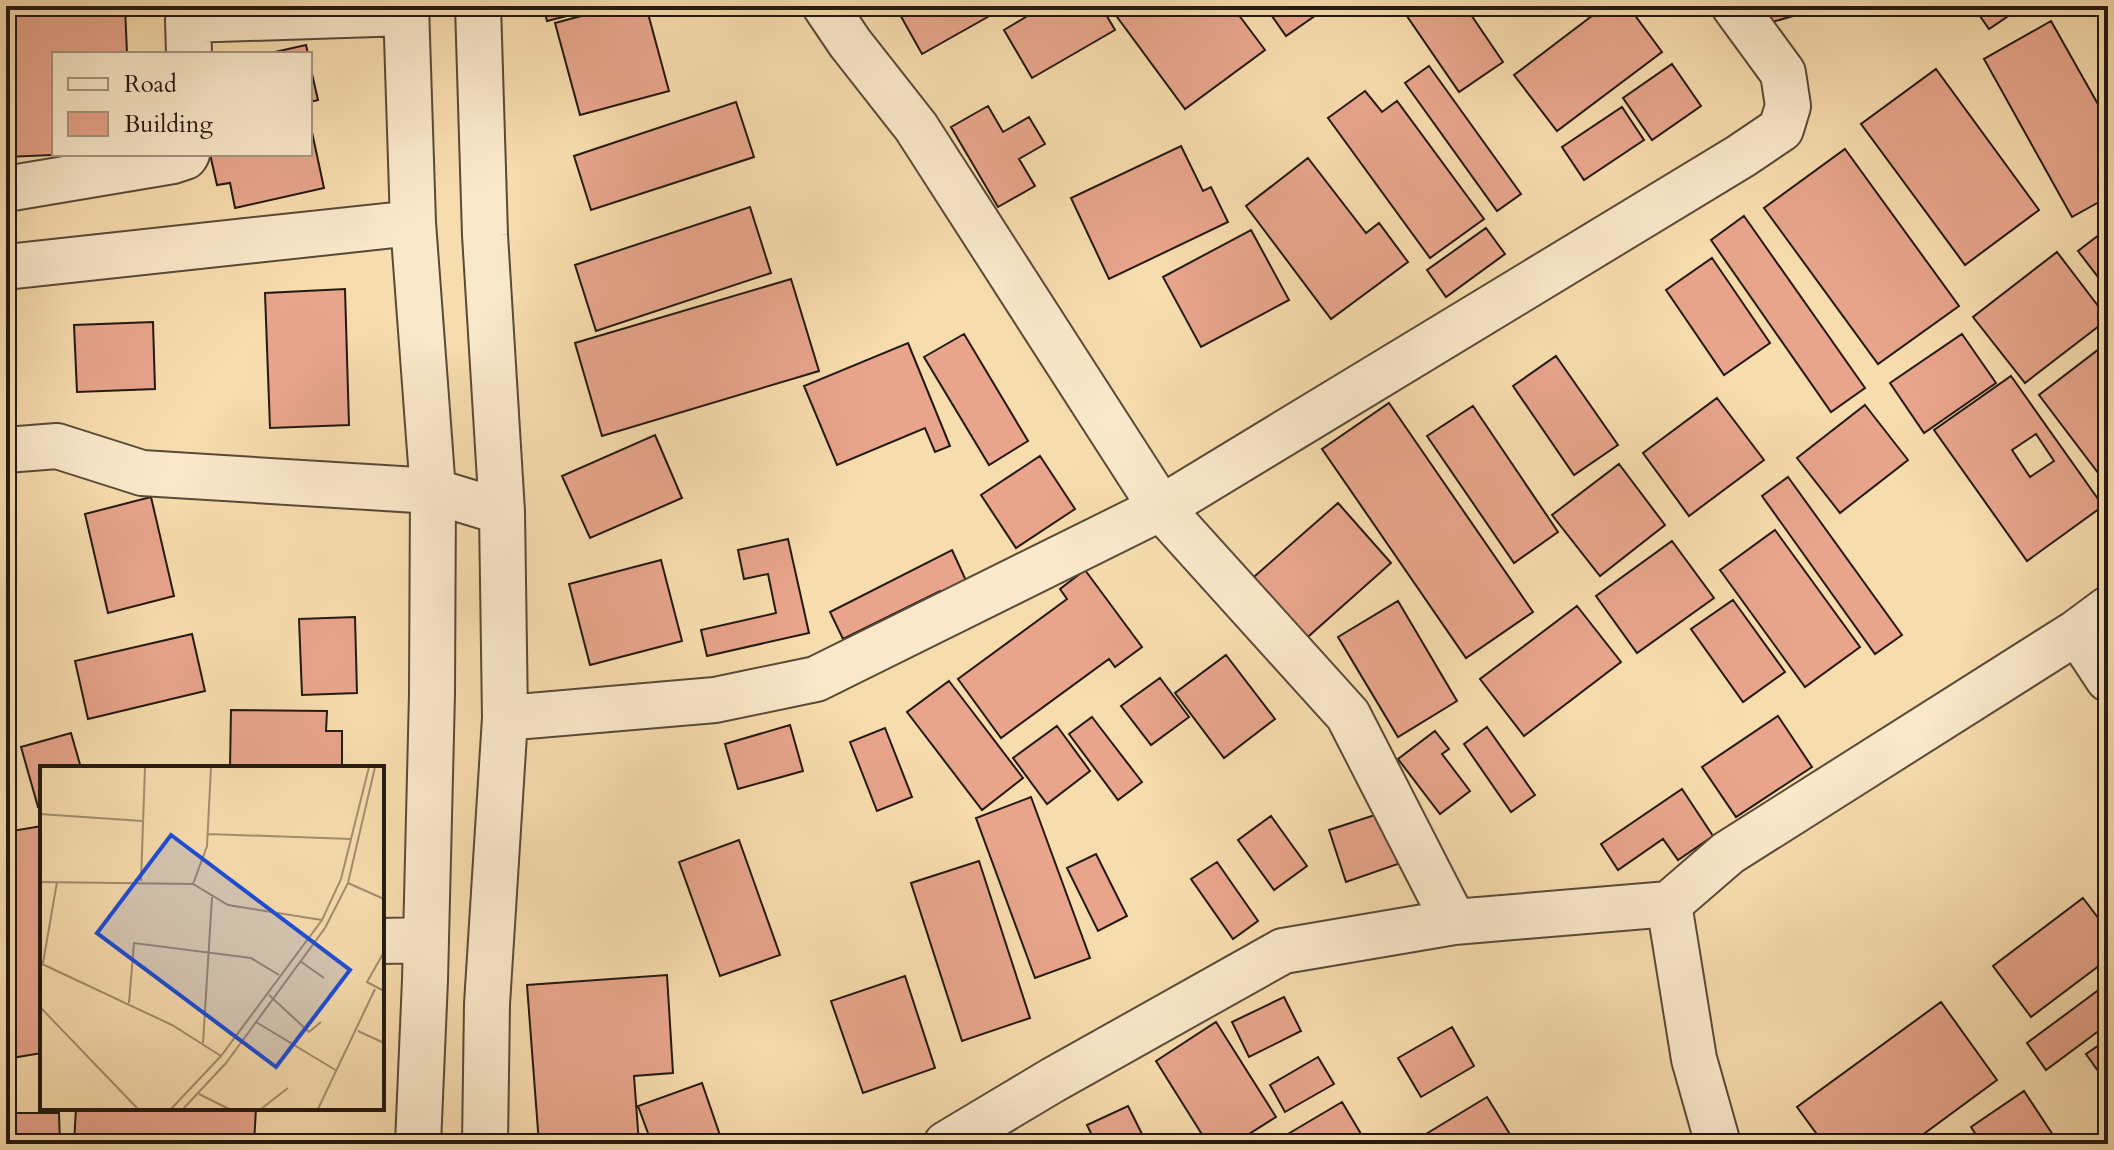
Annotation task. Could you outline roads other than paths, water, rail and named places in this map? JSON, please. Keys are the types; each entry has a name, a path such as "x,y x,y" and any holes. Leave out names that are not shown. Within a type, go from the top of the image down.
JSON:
{"street":[{"path":"478,6 485,235 502,512 505,718 487,1004 485,1144"},
{"path":"825,6 916,127 1161,508 1348,715 1454,922"},
{"path":"505,718 715,700 816,679 1161,508 1781,129 1788,106 1783,73 1734,6"},
{"path":"188,27 406,10 413,223 433,491 432,694 418,1144"},
{"path":"6,189 173,161 186,156"},
{"path":"6,267 413,223"},
{"path":"6,450 57,446 142,473 433,491 502,512"},
{"path":"946,1144 1283,951 1454,922 1669,904 1728,853 2092,620 2108,679"},
{"path":"1669,904 1694,1059 1718,1144"},
{"path":"384,942 425,960 487,1004"}]}
